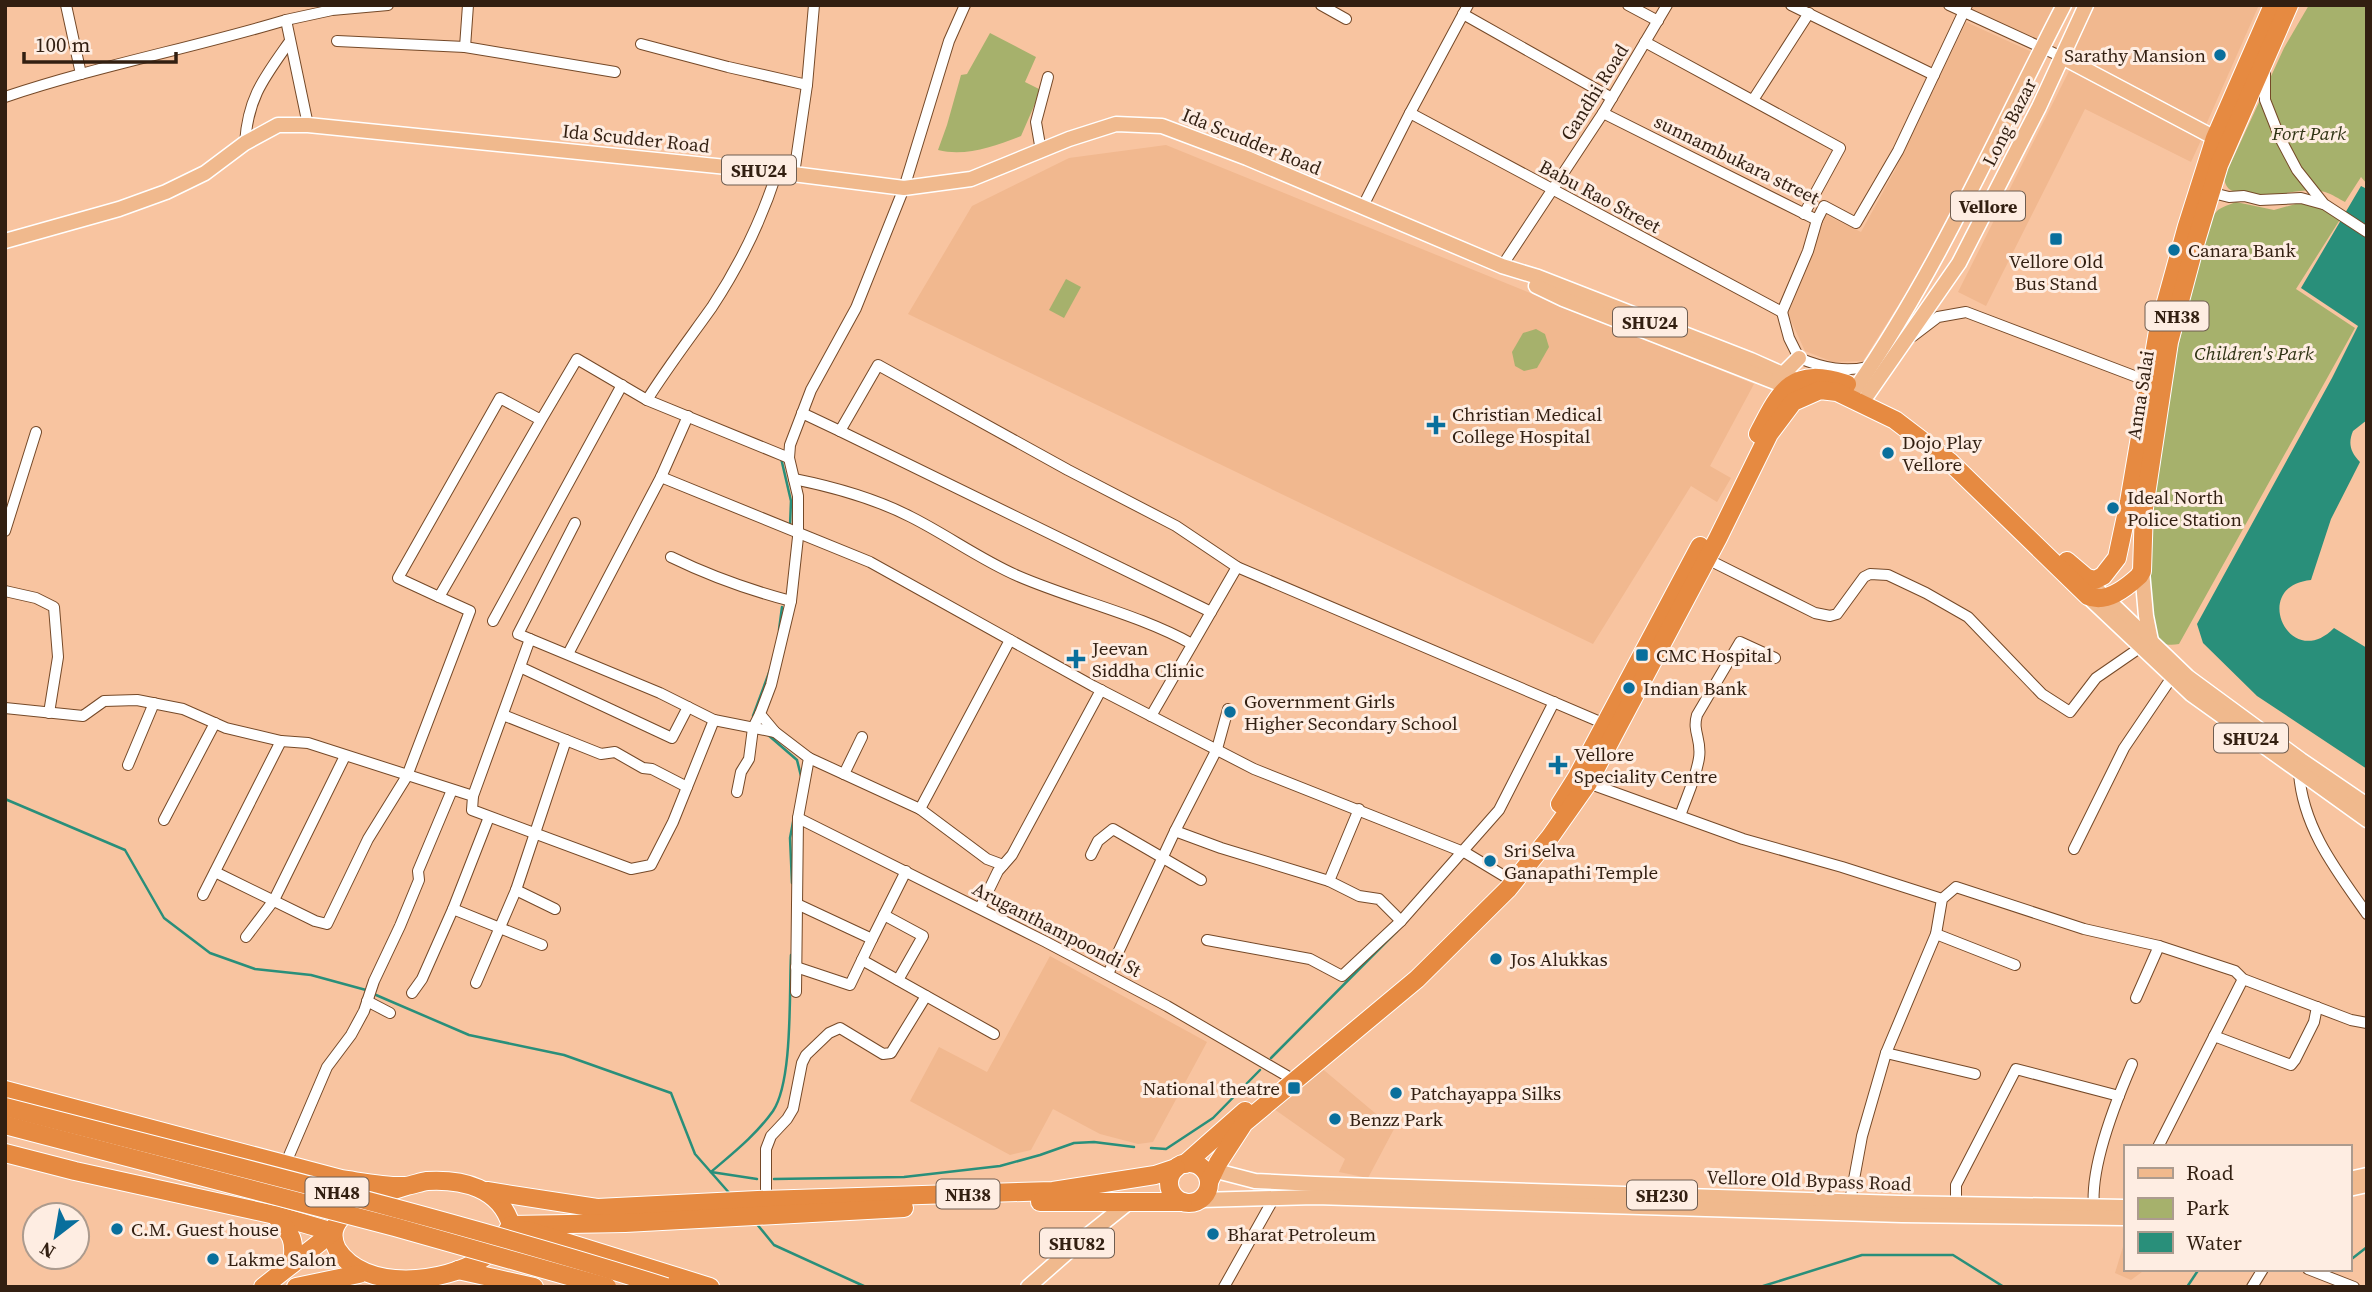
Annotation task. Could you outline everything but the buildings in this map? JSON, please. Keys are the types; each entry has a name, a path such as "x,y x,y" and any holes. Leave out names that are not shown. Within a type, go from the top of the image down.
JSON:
{"highway":[{"name":"Anna Salai","path":"2117,558 2158,331 2198,187 2215,138 2273,5"},
{"name":"Anna Salai","path":"2142,570 2144,508 2169,342 2209,192 2289,5"},
{"path":"1795,385 1810,377 1823,378 1862,391 1927,430 1953,452 2094,598 2112,599 2142,570"},
{"path":"1795,385 1838,392 1895,420 1950,462 2080,582"},
{"name":"NH38","path":"1197,1170 1291,1078 1417,979 1550,838 1588,783 1707,559 1769,434 1793,402 1795,385"},
{"name":"NH38","path":"1510,879 1577,777 1723,505 1770,411 1795,385"},
{"path":"2080,582 2103,576 2117,558"},
{"name":"NH38","path":"511,1225 625,1223 685,1212 763,1205 1053,1191 1197,1170 1291,1078"},
{"path":"5,1090 351,1181 407,1186"},
{"name":"NH48","path":"5,1107 428,1216 530,1244 666,1287"},
{"name":"NH48","path":"5,1125 395,1227 607,1287"},
{"path":"5,1153 275,1215 333,1232"},
{"path":"1192,1201 1174,1195 1170,1184 1172,1173 1197,1170"},
{"name":"NH38","path":"763,1205 1192,1201 1207,1192 1197,1170"},
{"name":"NH38","path":"333,1232 339,1220 351,1209 377,1196 427,1181 458,1183 486,1191 597,1208 685,1212"},
{"path":"333,1232 335,1245 342,1258 359,1274 400,1282 423,1280 458,1270 486,1257 501,1242 511,1225 507,1212 486,1191"},
{"path":"275,1215 293,1239 292,1264"},
{"path":"511,1225 710,1287"},
{"path":"263,1287 333,1232"},
{"path":"458,1270 534,1287"},
{"path":"296,1287 359,1274"}],"main road":[{"path":"1862,391 1871,366 1941,250 2064,5"},
{"name":"Long Bazar","path":"1862,391 1906,342 1959,263 2086,5"},
{"path":"2062,57 2215,138"},
{"name":"Ida Scudder Road","path":"5,241 119,209 166,192 205,173 244,144 278,125 308,125 777,172 904,188 971,179 1116,124 1162,126 1247,158 1502,266"},
{"name":"SHU24","path":"1502,266 1563,299 1795,385"},
{"path":"1795,385 1799,358"},
{"path":"2117,558 2112,599 2120,620 2146,645"},
{"path":"2142,570 2146,645"},
{"name":"SHU24","path":"2080,582 2146,645 2241,718 2367,805"},
{"name":"SHU24","path":"2146,645 2172,677 2299,773 2367,820"},
{"name":"Vellore Old Bypass Road","path":"1197,1170 1255,1181 1291,1183 2124,1207"},
{"name":"Vellore Old Bypass Road","path":"1192,1201 1315,1197 2124,1218"},
{"name":"SHU82","path":"1028,1287 1128,1203"}],"street":[{"path":"66,5 81,74"},
{"path":"5,97 286,20 332,10 388,5"},
{"path":"465,47 468,5"},
{"path":"794,174 807,85 814,5"},
{"path":"737,792 741,772 749,759 753,729 771,685 791,601 798,534 798,496 789,458 790,445 811,390 856,309 904,188 949,41 965,5"},
{"path":"1321,5 1346,19"},
{"path":"1628,5 1658,21"},
{"name":"Gandhi Road","path":"1502,266 1603,113 1667,5"},
{"path":"1791,5 1934,75"},
{"path":"1950,5 1965,9 2062,57"},
{"name":"sunnambukara street","path":"1603,113 1817,220 1824,206 1856,223 1898,150 1965,9"},
{"path":"1362,208 1466,10 1612,98"},
{"path":"1753,100 1808,13"},
{"path":"286,20 308,125"},
{"path":"244,144 247,119 258,85 290,41"},
{"path":"337,41 465,47 615,72"},
{"path":"1645,42 1840,148 1804,214"},
{"path":"641,44 807,85"},
{"path":"2264,59 2265,100 2280,138 2297,170 2324,204"},
{"path":"1041,151 1036,122 1048,77"},
{"name":"Babu Rao Street","path":"1410,113 1782,312"},
{"path":"647,400 713,305 742,255 771,193 777,172"},
{"path":"2209,192 2260,200 2301,198 2324,204 2367,232"},
{"path":"1817,220 1808,251 1782,312 1789,338 1799,358 1821,367 1850,370 1871,366 1938,317 1966,312 2150,382"},
{"path":"439,597 577,359 647,400 789,458"},
{"path":"840,431 878,365 1176,526 1237,567 1605,724"},
{"path":"493,621 622,385"},
{"path":"215,872 315,921 327,924 368,839 407,776 470,611 398,578 500,398 541,420"},
{"path":"802,413 1211,612"},
{"path":"568,654 661,477 688,416"},
{"path":"5,531 36,432"},
{"path":"661,477 870,562 1101,690 1254,769 1461,851 1510,879"},
{"path":"794,479 832,486 910,516 1015,575 1059,593 1161,627 1192,644"},
{"path":"575,523 518,634 714,720 775,732"},
{"path":"671,557 731,584 791,601"},
{"path":"1707,559 1815,613 1830,616 1837,614 1864,577 1870,573 1888,575 1968,617 2042,694 2070,712 2096,678 2146,645"},
{"path":"1151,716 1237,567"},
{"path":"5,591 36,598 54,607 58,657 49,713"},
{"path":"530,639 473,796 472,810 631,869 651,865 673,822 714,720"},
{"path":"920,809 1010,640"},
{"path":"1680,816 1699,759 1700,741 1694,727 1697,715 1740,642 1775,658"},
{"path":"520,667 672,738 688,707"},
{"path":"2074,849 2123,748 2172,677"},
{"path":"980,908 1012,855 1101,690"},
{"path":"5,708 83,716 104,701 137,700 183,709 215,723 281,741 308,743 473,796"},
{"path":"1207,940 1310,959 1342,976 1401,920 1499,810 1554,702"},
{"path":"128,765 154,704"},
{"path":"1108,974 1161,858 1217,749 1228,709"},
{"path":"760,714 775,732 809,758 920,809 987,859 1003,866"},
{"path":"503,715 601,754 615,752 643,768 652,769 687,786"},
{"path":"164,820 215,723"},
{"path":"844,774 862,737"},
{"path":"476,982 516,890 566,740"},
{"path":"203,895 281,741"},
{"path":"246,937 274,901 345,756"},
{"path":"796,992 798,818 809,758"},
{"path":"2299,773 2303,806 2310,822 2339,875 2367,914"},
{"path":"1588,783 1744,839 1942,899"},
{"path":"285,1165 327,1067 351,1035 367,1001 419,880 418,872 452,790"},
{"path":"1329,881 1359,809"},
{"path":"412,993 422,978 453,909 489,817"},
{"name":"Aruganthampoondi St","path":"798,818 1108,974 1291,1078"},
{"path":"1091,855 1098,841 1113,829 1201,880"},
{"path":"1175,831 1329,881 1359,896 1379,900 1401,920"},
{"path":"796,967 850,985 906,871"},
{"path":"1850,1201 1861,1136 1886,1052 1936,934 1942,899 1956,887 2084,929 2159,946 2235,971 2243,979 2351,1020 2367,1023"},
{"path":"516,890 555,909"},
{"path":"797,904 873,939"},
{"path":"453,909 542,944"},
{"path":"884,915 923,936 898,980"},
{"path":"1936,934 2015,965"},
{"path":"2136,998 2159,946"},
{"path":"862,960 994,1034"},
{"path":"2159,1145 2243,979"},
{"path":"763,1205 765,1159 769,1141 793,1109 806,1055 830,1033 840,1028 883,1054 891,1054 926,996"},
{"path":"367,1001 390,1013"},
{"path":"2214,1036 2291,1065 2314,1022 2317,1007"},
{"path":"1886,1052 1975,1074"},
{"path":"2094,1207 2093,1195 2100,1159 2119,1096 2132,1064"},
{"path":"1956,1200 1956,1185 2016,1069 2119,1096"},
{"path":"1224,1287 1274,1198"},
{"path":"2252,1287 2262,1271"},
{"path":"2313,1271 2354,1287"}],"shaded area":[{"path":"1972,5 2056,5 2037,41 1970,10"},
{"path":"2091,5 2259,5 2205,127 2068,55"},
{"path":"1966,22 2032,52 1930,255 1863,361 1833,362 1805,351 1787,312 1826,215 1861,232 1894,172"},
{"path":"2070,69 2203,136 2191,162 2085,109 1986,306 1958,292"},
{"name":"Christian Medical College Hospital","path":"1166,145 1754,384 1710,466 1731,478 1717,502 1691,486 1593,644 908,314 972,206 1069,158"},
{"path":"1050,956 1207,1042 1153,1142 1138,1144 1100,1134 1053,1109 1031,1150 1010,1155 910,1101 939,1047 987,1072"},
{"name":"Benzz Park","path":"1319,1066 1394,1129 1368,1178 1339,1172 1345,1159 1274,1109"},
{"path":"2124,1243 2124,1271 2143,1271 2131,1280 2115,1273"}],"green space":[{"name":"Fort Park","path":"2309,5 2367,5 2367,184 2361,177 2345,202 2318,191 2267,195 2232,191 2227,187 2224,178 2284,48"},
{"path":"990,33 1036,57 1025,82 1041,90 1021,136 970,151 938,150 961,75 967,74"},
{"name":"Children's Park","path":"2236,202 2274,210 2299,203 2322,207 2341,218 2296,289 2355,328 2179,644 2168,645 2158,640 2154,633 2150,575 2154,494 2165,414 2181,334 2209,227 2217,211"},
{"path":"1066,279 1081,287 1064,318 1049,310"},
{"path":"1536,329 1545,334 1549,347 1537,368 1524,371 1515,366 1512,352 1523,333"}],"water":[{"path":"2361,186 2367,189 2367,420 2353,431 2350,443 2360,462 2331,519 2311,580 2292,586 2282,596 2279,610 2283,623 2291,634 2303,640 2318,639 2334,628 2367,648 2367,769 2257,696 2203,643 2197,624 2358,326 2301,288"}],"waterway":[{"path":"781,458 791,501 790,526"},
{"path":"779,630 782,607"},
{"path":"755,719 753,716 770,670"},
{"path":"767,734 797,760 801,776"},
{"path":"5,799 125,850 164,918 210,953 255,969 311,975 366,990"},
{"path":"792,883 790,838 794,817"},
{"path":"1271,1058 1397,931"},
{"path":"711,1172 759,1128 773,1111 779,1097 787,1058 791,955"},
{"path":"376,995 469,1035 564,1055 671,1093 695,1154 731,1195"},
{"path":"1151,1148 1166,1149 1213,1118 1260,1070"},
{"path":"774,1179 904,1177 1000,1166 1074,1143 1094,1142 1134,1147"},
{"path":"711,1172 757,1179"},
{"path":"756,1223 774,1245 866,1287"},
{"path":"2351,1259 2367,1247"},
{"path":"1760,1287 1862,1255 1953,1255 2004,1287"},
{"path":"2187,1287 2198,1271"}],"place":[{"name":"Sarathy Mansion","path":"2220,55"},
{"name":"Vellore Old Bus Stand","path":"2056,239"},
{"name":"Canara Bank","path":"2174,250"},
{"name":"Christian Medical College Hospital","path":"1436,425"},
{"name":"Dojo Play Vellore","path":"1888,453"},
{"name":"Ideal North Police Station","path":"2113,508"},
{"name":"CMC Hospital","path":"1642,655"},
{"name":"Jeevan Siddha Clinic","path":"1076,659"},
{"name":"Indian Bank","path":"1629,688"},
{"name":"Government Girls Higher Secondary School","path":"1230,712"},
{"name":"Vellore Speciality Centre","path":"1558,765"},
{"name":"Sri Selva Ganapathi Temple","path":"1490,861"},
{"name":"Jos Alukkas","path":"1496,959"},
{"name":"National theatre","path":"1294,1088"},
{"name":"Patchayappa Silks","path":"1396,1093"},
{"name":"Benzz Park","path":"1335,1119"},
{"name":"C.M. Guest house","path":"117,1229"},
{"name":"Bharat Petroleum","path":"1213,1234"},
{"name":"Lakme Salon","path":"213,1259"}]}
